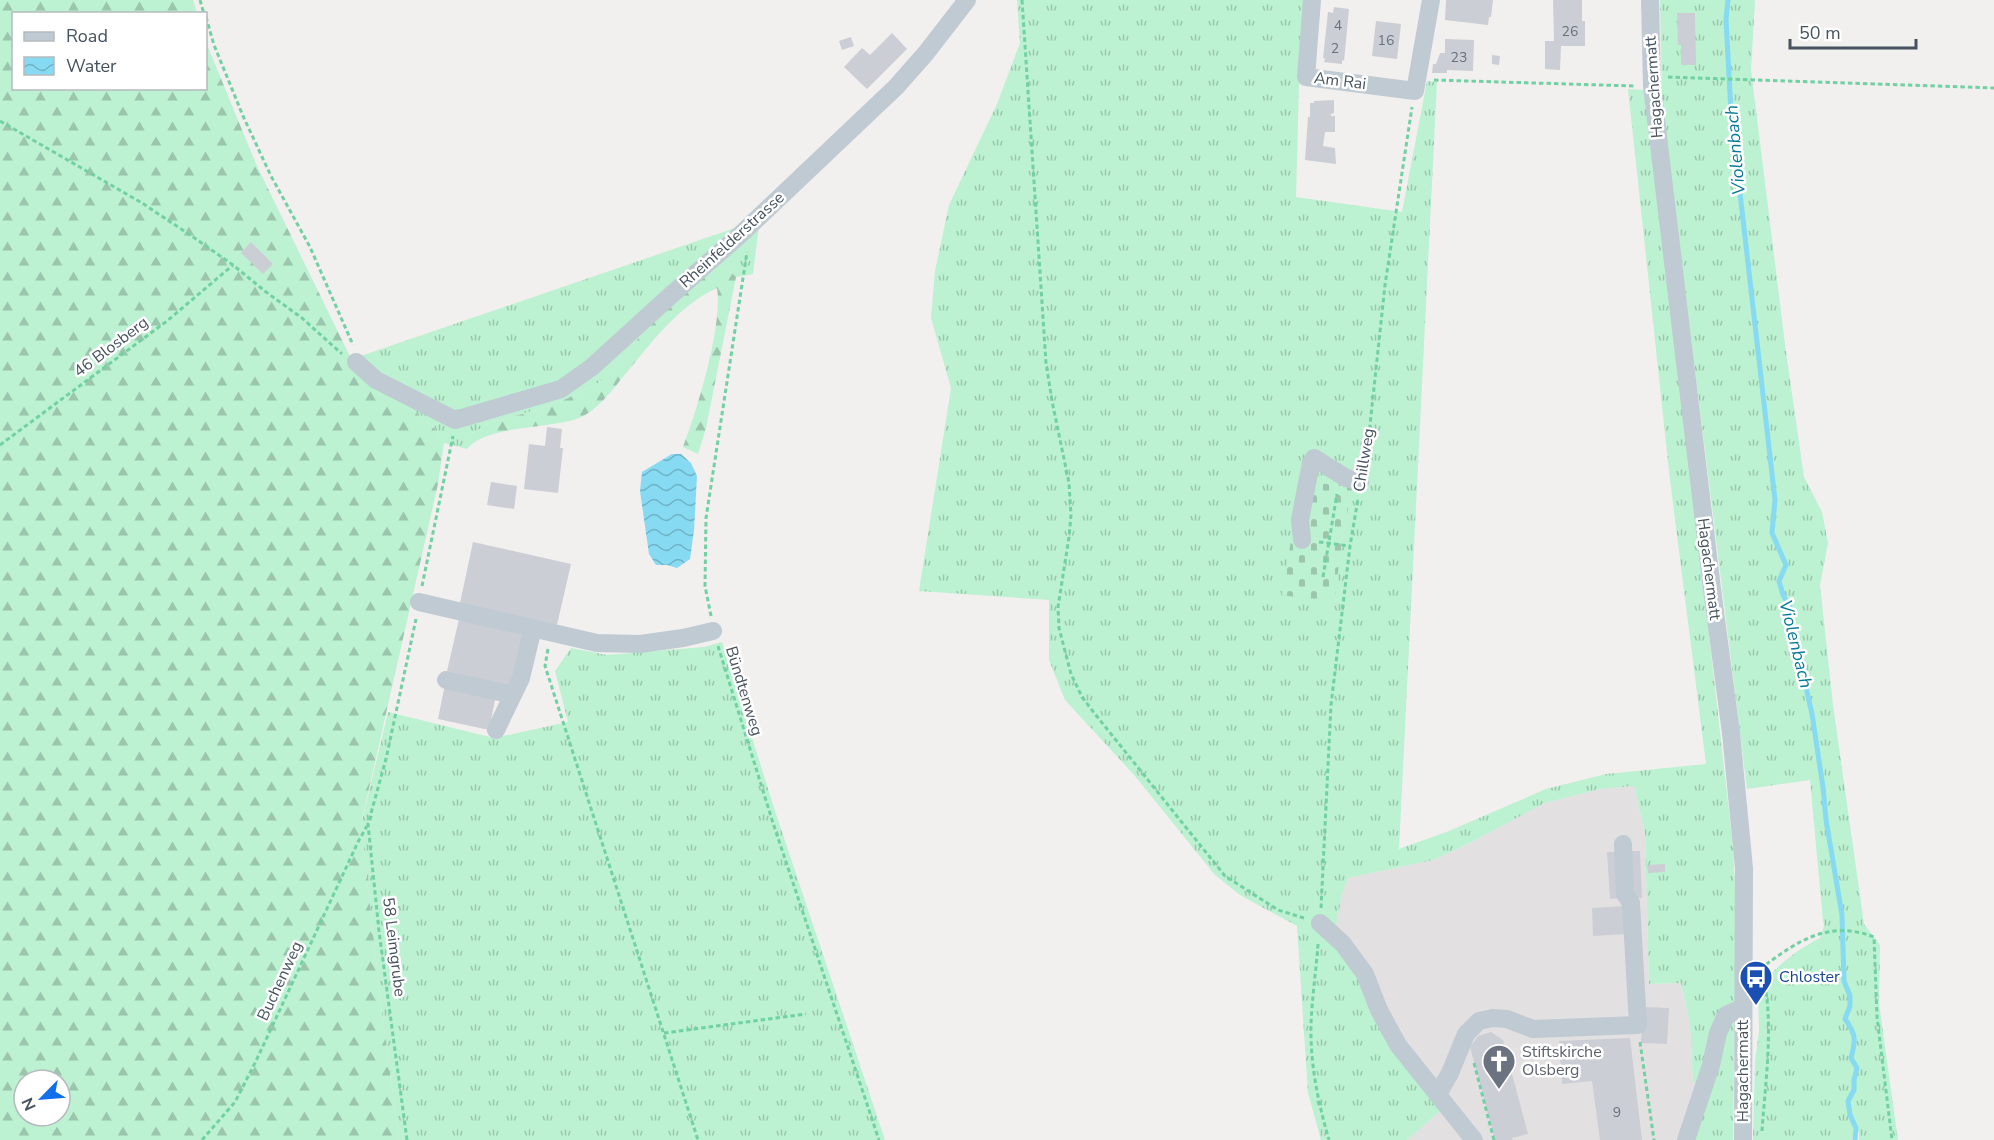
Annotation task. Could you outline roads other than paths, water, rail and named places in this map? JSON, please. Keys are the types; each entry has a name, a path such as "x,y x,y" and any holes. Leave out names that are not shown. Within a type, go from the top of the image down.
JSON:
{"street":[{"name":"Rheinfelderstrasse","path":"356,362 376,380 455,420 561,389 592,367 742,233 896,87 967,0"},
{"name":"Am Rai","path":"1312,0 1305,77 1416,84 1431,0"},
{"name":"Hagachermatt","path":"1650,0 1652,82 1707,555 1732,744 1744,868 1743,1140"},
{"path":"1302,540 1300,520 1311,463 1314,458 1346,478 1360,482"},
{"path":"419,602 597,643 640,644 713,631"},
{"path":"496,730 521,678 533,628"},
{"path":"446,680 513,694"},
{"path":"1437,1095 1450,1073 1466,1034 1479,1022 1493,1018 1507,1019 1533,1029 1638,1025 1631,903 1625,894 1623,844"},
{"path":"1320,923 1343,944 1365,974 1379,1010 1398,1045 1474,1140"},
{"path":"1686,1140 1711,1065 1718,1033 1726,1015 1742,1008"}],"water":[{"path":"672,454 681,454 691,463 697,476 690,559 677,568 656,565 649,554 640,491 642,472"}],"waterway":[{"name":"Violenbach","path":"1728,0 1726,19 1733,150 1740,193 1775,500 1772,533 1786,565 1779,581 1783,595 1792,611 1790,629 1805,672 1842,915 1844,981 1850,996 1850,1006 1845,1019 1853,1033 1851,1058 1857,1068 1854,1090 1848,1101 1850,1115 1856,1128 1855,1140"}],"place":[{"name":"Chloster","path":"1756,1006"},
{"name":"Stiftskirche Olsberg","path":"1499,1090"}]}
